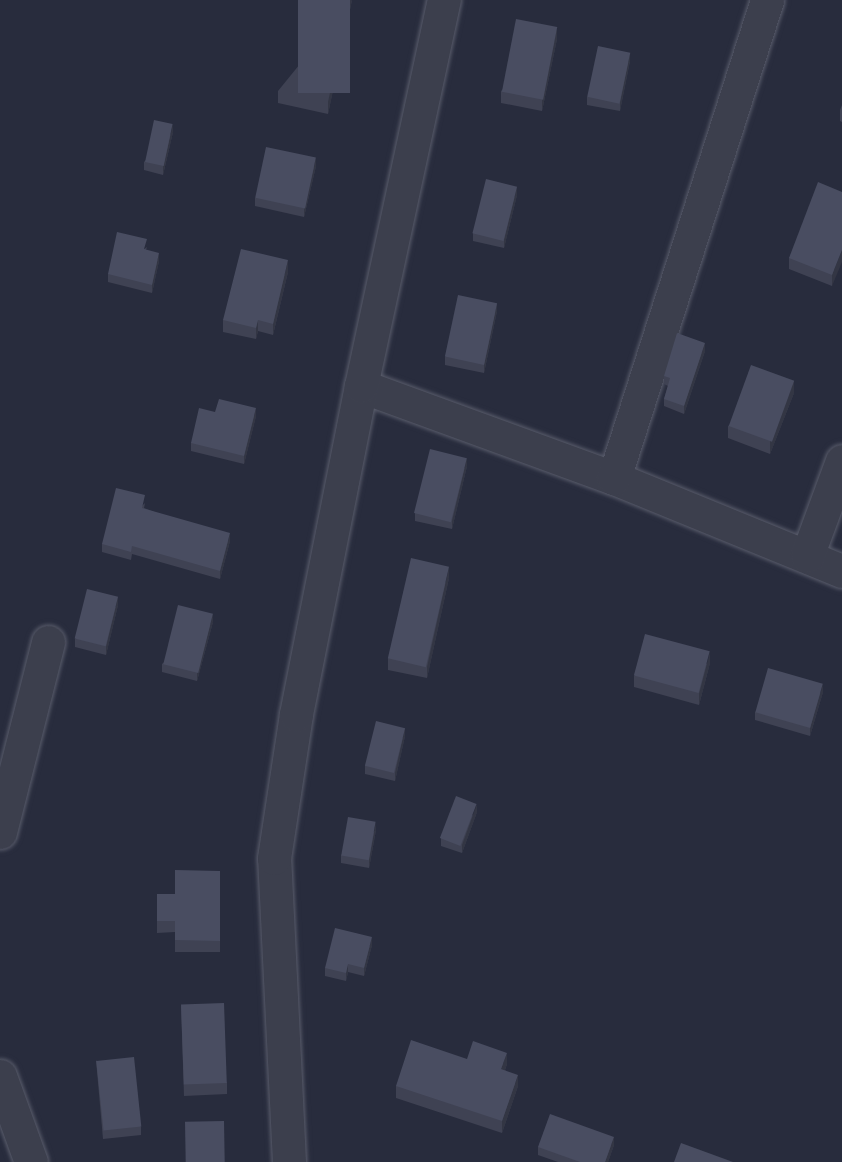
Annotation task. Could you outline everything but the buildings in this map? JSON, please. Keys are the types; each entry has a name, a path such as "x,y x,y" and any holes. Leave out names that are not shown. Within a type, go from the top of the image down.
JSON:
{"street":[{"path":"289,1162 274,858 296,714 361,386 444,0"},
{"path":"614,478 767,0"},
{"path":"361,386 614,478 842,571"},
{"path":"807,556 842,461"},
{"path":"0,832 48,642"},
{"path":"0,1076 31,1162"}]}
